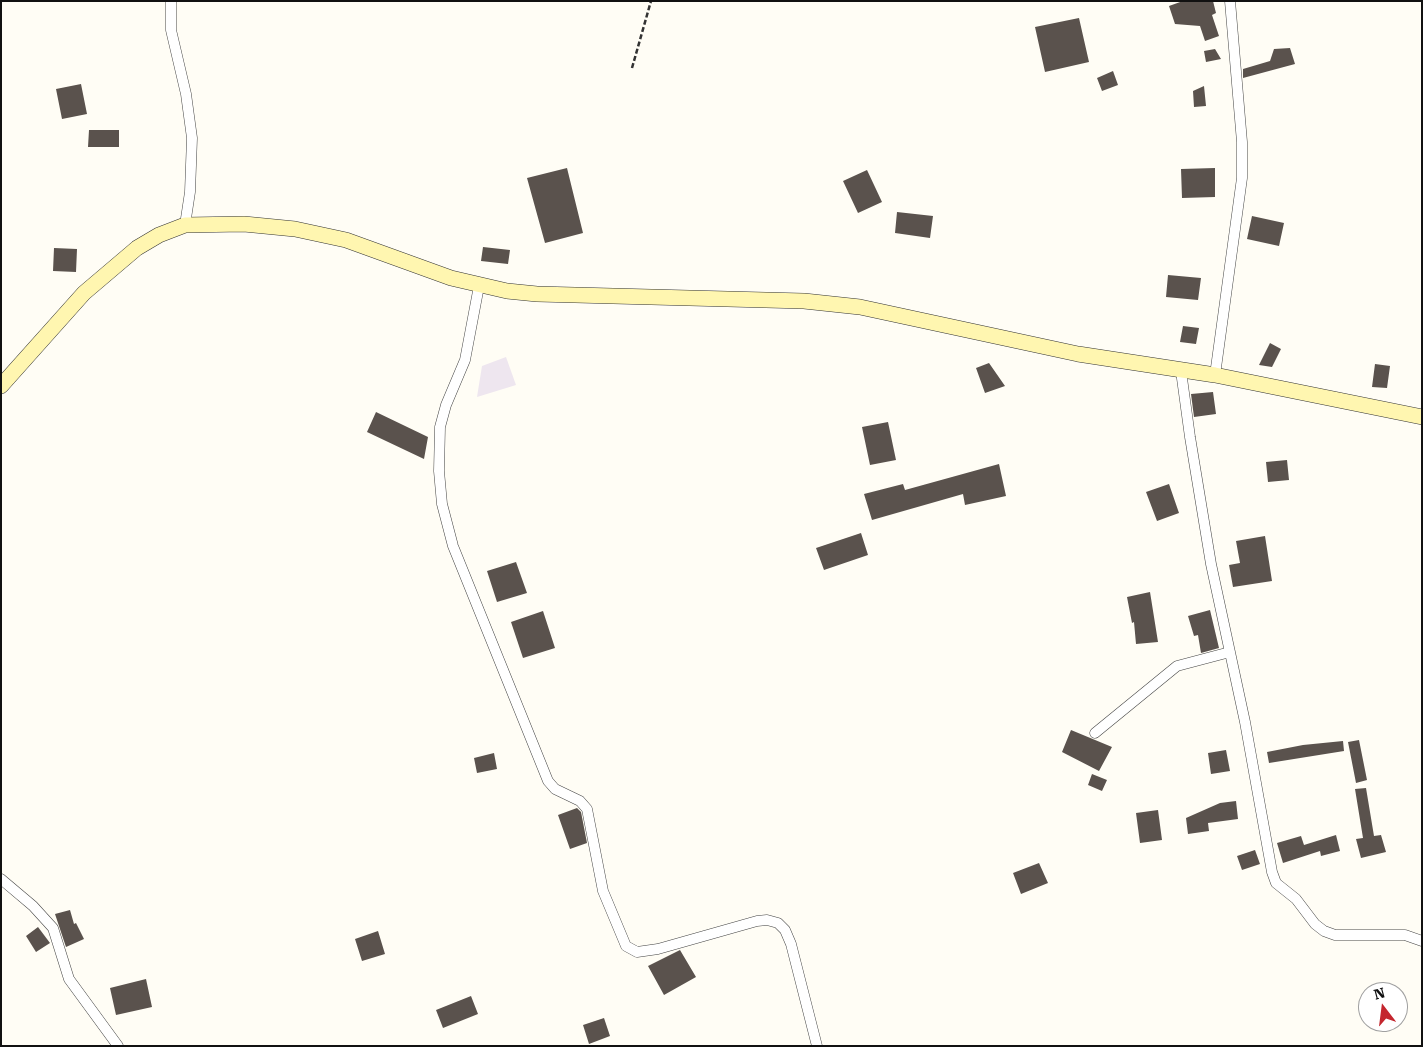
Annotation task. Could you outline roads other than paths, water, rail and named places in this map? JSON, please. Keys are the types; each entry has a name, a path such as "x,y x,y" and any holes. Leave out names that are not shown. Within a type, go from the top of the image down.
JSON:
{"main road":[{"path":"1,386 84,293 113,266 159,235 185,225 244,224 295,229 346,240 480,286 537,294 804,301 860,307 1078,354 1215,375 1422,417"}],"street":[{"path":"171,1 172,30 186,94 192,138 190,192 185,225"},
{"path":"1215,375 1242,178 1242,142 1230,1"},
{"path":"480,286 465,360 446,405 440,427 439,471 442,504 453,546 548,781 555,789 580,801 588,809 603,891 626,946 637,952 658,949 757,921 767,920 778,924 785,930 791,944 817,1046"},
{"path":"1181,371 1204,525 1272,872 1276,883 1296,899 1315,924 1335,935 1405,935 1422,941"},
{"path":"1095,733 1177,666 1230,652"},
{"path":"1,879 33,906 53,928 70,979 118,1046"}]}
